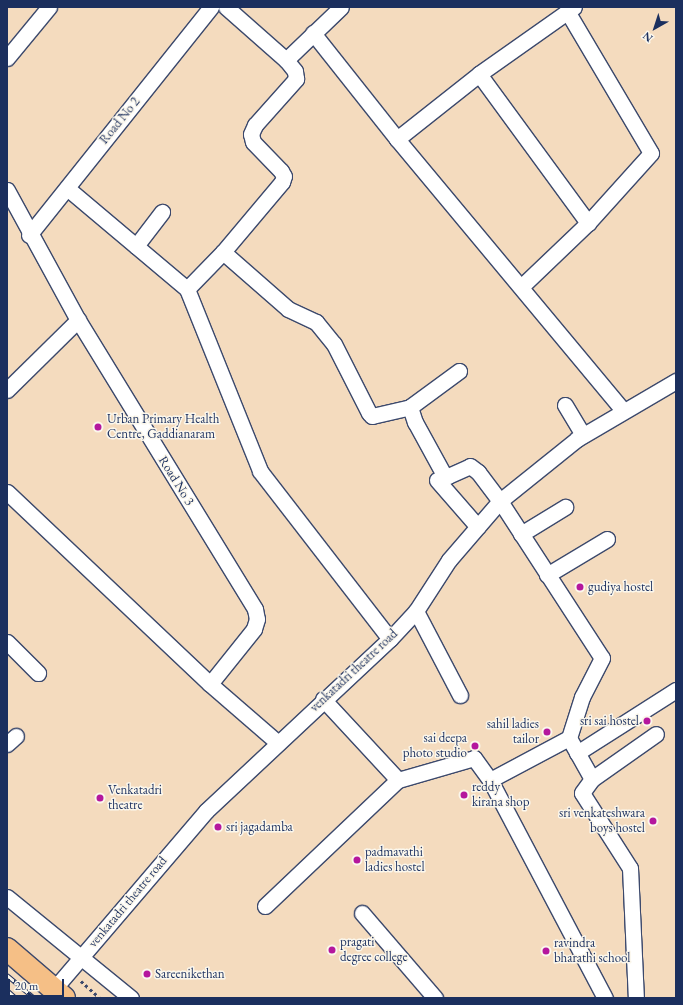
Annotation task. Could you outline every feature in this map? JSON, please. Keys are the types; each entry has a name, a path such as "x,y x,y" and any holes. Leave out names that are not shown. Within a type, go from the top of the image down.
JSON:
{"highway":[{"path":"7,949 59,994"}],"street":[{"path":"7,58 49,7"},
{"name":"Road No 2","path":"29,235 211,7"},
{"path":"187,289 223,252 282,182 284,176 253,142 251,134 255,125 296,79 295,71 286,60 226,7"},
{"path":"286,60 341,7"},
{"path":"396,139 479,74 570,9 651,153 588,223 522,286"},
{"path":"313,33 396,139 522,286 623,410"},
{"path":"479,74 588,223"},
{"path":"67,188 187,289 260,471 390,639"},
{"name":"Road No 3","path":"7,190 29,235 78,320 255,609 257,619 254,629 210,684"},
{"path":"136,246 162,212"},
{"path":"223,252 282,304 316,322 334,344 372,416 410,407 459,371"},
{"path":"7,390 78,320"},
{"name":"venkatadri theatre road","path":"59,994 80,958 206,811 323,699 390,639 416,611 449,560 500,501 583,436 623,410 676,382"},
{"path":"565,405 583,436"},
{"path":"410,407 415,422 444,475 448,476 470,466 474,468 500,501 602,658 582,697 569,738 490,780"},
{"path":"438,480 478,527"},
{"path":"7,492 210,684 278,743"},
{"path":"521,534 565,507"},
{"path":"547,575 607,539"},
{"path":"416,611 460,695"},
{"path":"7,642 38,673"},
{"path":"577,753 676,690"},
{"path":"323,699 398,780"},
{"path":"636,998 630,868 582,793 592,779 656,734"},
{"path":"569,738 592,779"},
{"path":"265,906 398,780 474,758 490,780 605,998"},
{"path":"7,897 131,998"},
{"path":"362,913 435,998"}],"path":[{"path":"78,979 100,998"}],"railway":[{"path":"7,975 34,998"},
{"path":"7,990 16,998"}],"place":[{"name":"Urban Primary Health Centre, Gaddianaram","path":"98,427"},
{"name":"gudiya hostel","path":"580,587"},
{"name":"sri sai hostel","path":"647,721"},
{"name":"sahil ladies tailor","path":"547,732"},
{"name":"sai deepa photo studio","path":"475,746"},
{"name":"reddy kirana shop","path":"464,795"},
{"name":"Venkatadri theatre","path":"100,798"},
{"name":"sri venkateshwara boys hostel","path":"653,821"},
{"name":"sri jagadamba","path":"218,827"},
{"name":"padmavathi ladies hostel","path":"357,860"},
{"name":"pragati degree college","path":"332,950"},
{"name":"ravindra bharathi school","path":"546,951"},
{"name":"Sareenikethan","path":"147,974"}]}
